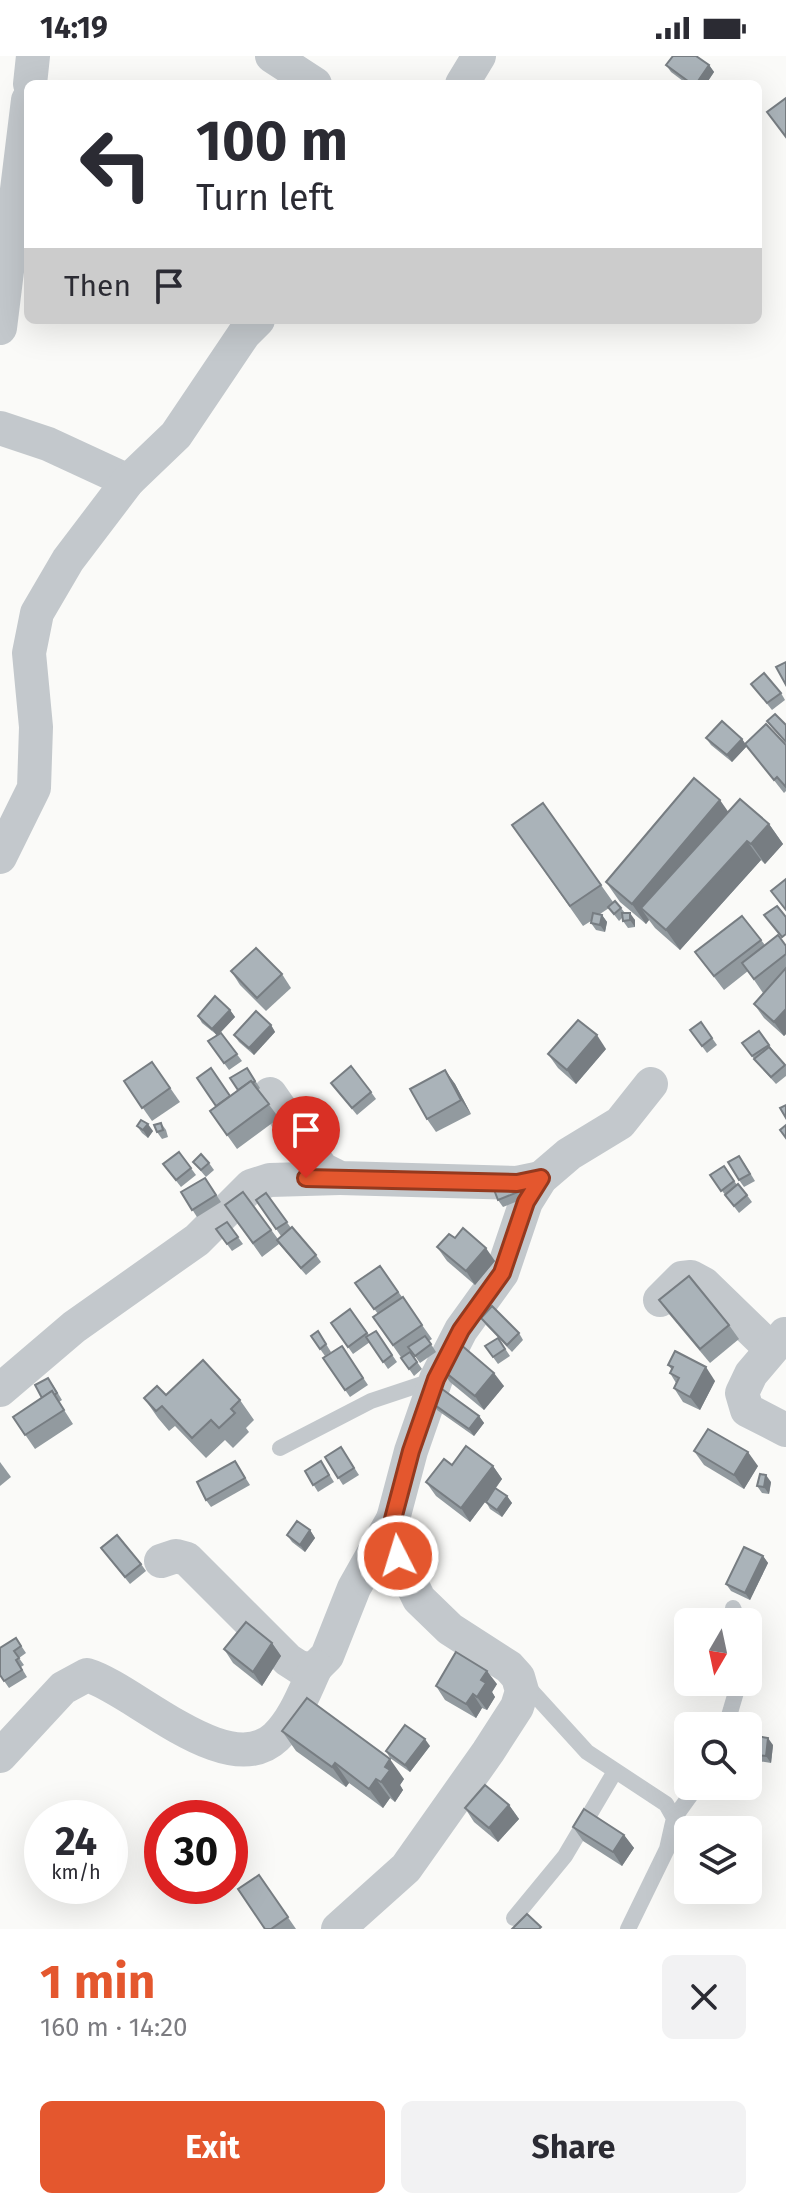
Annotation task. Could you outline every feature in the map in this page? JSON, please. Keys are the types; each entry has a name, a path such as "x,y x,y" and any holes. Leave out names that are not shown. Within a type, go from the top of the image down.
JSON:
{"street":[{"path":"30,80 33,56"},
{"path":"272,56 309,80"},
{"path":"464,80 479,56"},
{"path":"0,328 8,204 24,121"},
{"path":"0,857 34,788 36,727 29,653 37,613 68,560 128,481 176,435 244,334 254,324"},
{"path":"0,428 48,444 128,481"},
{"path":"0,1756 63,1688 87,1675 104,1680 175,1725 217,1746 250,1749 275,1739 316,1667 327,1656 354,1588 393,1519 411,1451 436,1379 461,1330 502,1273 526,1202 541,1178 569,1154 620,1123 651,1084"},
{"path":"270,1094 322,1169 340,1178"},
{"path":"0,1390 74,1327 197,1240 251,1186 270,1180 340,1178 517,1183 541,1178"},
{"path":"660,1300 682,1278 691,1277 778,1341 742,1393 747,1410 786,1430"},
{"path":"338,1929 406,1868 517,1707 522,1691 518,1677 509,1667 450,1629 419,1599 398,1556 393,1519"},
{"path":"161,1561 176,1556 187,1559 288,1660 302,1669 316,1667"}],"lane":[{"path":"280,1448 371,1401 436,1379"},
{"path":"518,1677 587,1752 614,1773 666,1804 674,1818 667,1849 628,1929"},
{"path":"514,1918 565,1856 614,1773"}],"building":[{"path":"673,56 696,56 709,65 699,80 687,80 666,65"},
{"path":"786,98 786,137 767,112"},
{"path":"786,662 786,685 776,667"},
{"path":"764,673 781,693 767,703 751,684"},
{"path":"775,714 786,725 786,742 767,721"},
{"path":"722,721 742,739 727,755 706,738"},
{"path":"766,724 786,745 786,787 777,777 774,780 745,744"},
{"path":"694,778 720,800 632,904 606,882"},
{"path":"740,799 769,824 751,844 747,841 666,930 641,908"},
{"path":"543,803 601,885 570,906 512,825"},
{"path":"786,879 786,910 771,891"},
{"path":"615,901 621,908 614,914 608,907"},
{"path":"777,906 786,917 786,934 782,937 764,915"},
{"path":"593,913 602,915 600,925 591,923"},
{"path":"622,913 630,913 630,920 623,921"},
{"path":"742,916 761,940 714,976 695,952"},
{"path":"778,935 786,946 786,954 754,979 742,963"},
{"path":"256,948 282,974 257,998 231,971"},
{"path":"786,968 786,1009 774,1022 754,1004"},
{"path":"215,996 230,1010 212,1029 198,1016"},
{"path":"256,1011 271,1025 249,1048 234,1035"},
{"path":"578,1020 597,1035 567,1070 548,1054"},
{"path":"701,1022 712,1038 702,1046 690,1030"},
{"path":"759,1031 769,1045 752,1056 742,1043"},
{"path":"221,1033 237,1054 224,1063 208,1041"},
{"path":"769,1047 785,1065 771,1077 754,1059"},
{"path":"152,1062 170,1088 142,1108 124,1081"},
{"path":"351,1066 371,1092 352,1108 331,1083"},
{"path":"211,1068 230,1096 216,1106 197,1078"},
{"path":"247,1068 255,1081 238,1090 230,1078"},
{"path":"445,1070 461,1100 427,1119 410,1089"},
{"path":"251,1081 269,1104 227,1135 210,1111"},
{"path":"141,1120 148,1124 143,1130 137,1126"},
{"path":"161,1123 163,1130 157,1132 154,1125"},
{"path":"179,1152 191,1168 176,1180 163,1164"},
{"path":"201,1154 209,1163 201,1170 193,1162"},
{"path":"739,1156 750,1174 739,1180 728,1162"},
{"path":"724,1166 734,1181 721,1191 710,1175"},
{"path":"205,1178 216,1195 192,1210 181,1192"},
{"path":"512,1179 518,1192 498,1200 493,1187"},
{"path":"738,1184 747,1195 734,1206 725,1195"},
{"path":"243,1192 271,1230 253,1243 225,1205"},
{"path":"266,1193 287,1222 276,1229 256,1200"},
{"path":"227,1222 238,1237 227,1244 216,1229"},
{"path":"292,1227 316,1255 301,1268 277,1240"},
{"path":"463,1228 486,1248 466,1271 437,1247 449,1234 455,1238"},
{"path":"380,1266 398,1292 374,1309 355,1283"},
{"path":"689,1276 729,1325 700,1349 659,1300"},
{"path":"403,1297 422,1325 393,1345 373,1317"},
{"path":"492,1306 519,1333 507,1345 481,1318"},
{"path":"350,1309 367,1333 348,1347 331,1323"},
{"path":"318,1331 326,1344 320,1349 311,1336"},
{"path":"376,1331 392,1355 383,1362 366,1337"},
{"path":"425,1336 431,1344 415,1356 408,1347"},
{"path":"498,1338 505,1349 493,1357 485,1346"},
{"path":"460,1344 494,1373 475,1396 440,1368"},
{"path":"342,1346 363,1378 345,1390 323,1358"},
{"path":"675,1351 706,1367 690,1397 674,1388 679,1378 670,1373 673,1367 668,1365"},
{"path":"410,1352 417,1362 409,1369 401,1358"},
{"path":"203,1360 240,1400 231,1409 235,1413 219,1428 211,1420 192,1438 162,1406 156,1411 144,1398 157,1386 166,1395"},
{"path":"48,1378 57,1393 54,1395 52,1391 42,1398 35,1385"},
{"path":"442,1389 479,1416 469,1429 432,1403"},
{"path":"52,1391 64,1410 25,1435 13,1417"},
{"path":"708,1429 748,1452 734,1475 694,1451"},
{"path":"466,1446 493,1466 461,1508 426,1482 444,1459 452,1465"},
{"path":"341,1447 354,1468 338,1478 325,1457"},
{"path":"235,1461 245,1478 206,1500 197,1482"},
{"path":"321,1461 329,1475 313,1485 305,1471"},
{"path":"760,1474 766,1475 764,1487 757,1486"},
{"path":"495,1488 507,1496 497,1510 486,1502"},
{"path":"297,1521 310,1530 300,1545 287,1535"},
{"path":"117,1535 141,1564 125,1577 101,1548"},
{"path":"744,1547 763,1556 745,1593 726,1584"},
{"path":"246,1622 272,1643 253,1672 224,1649"},
{"path":"16,1638 21,1646 14,1651 22,1670 4,1681 0,1675 0,1648"},
{"path":"456,1652 487,1671 481,1680 486,1683 477,1697 473,1694 466,1704 436,1686"},
{"path":"307,1698 390,1759 385,1767 390,1770 381,1782 376,1779 369,1789 335,1763 332,1767 282,1731"},
{"path":"405,1725 425,1739 405,1765 386,1751"},
{"path":"762,1737 768,1738 766,1756 762,1756"},
{"path":"485,1785 509,1805 489,1828 465,1808"},
{"path":"584,1809 624,1835 613,1852 573,1827"},
{"path":"259,1875 288,1917 271,1929 265,1929 248,1904 248,1882"},
{"path":"527,1914 541,1927 512,1929"}],"route":[{"path":"306,1178 517,1183 541,1178 526,1202 502,1273 479,1301 436,1379 411,1451 393,1519 398,1556"}]}
